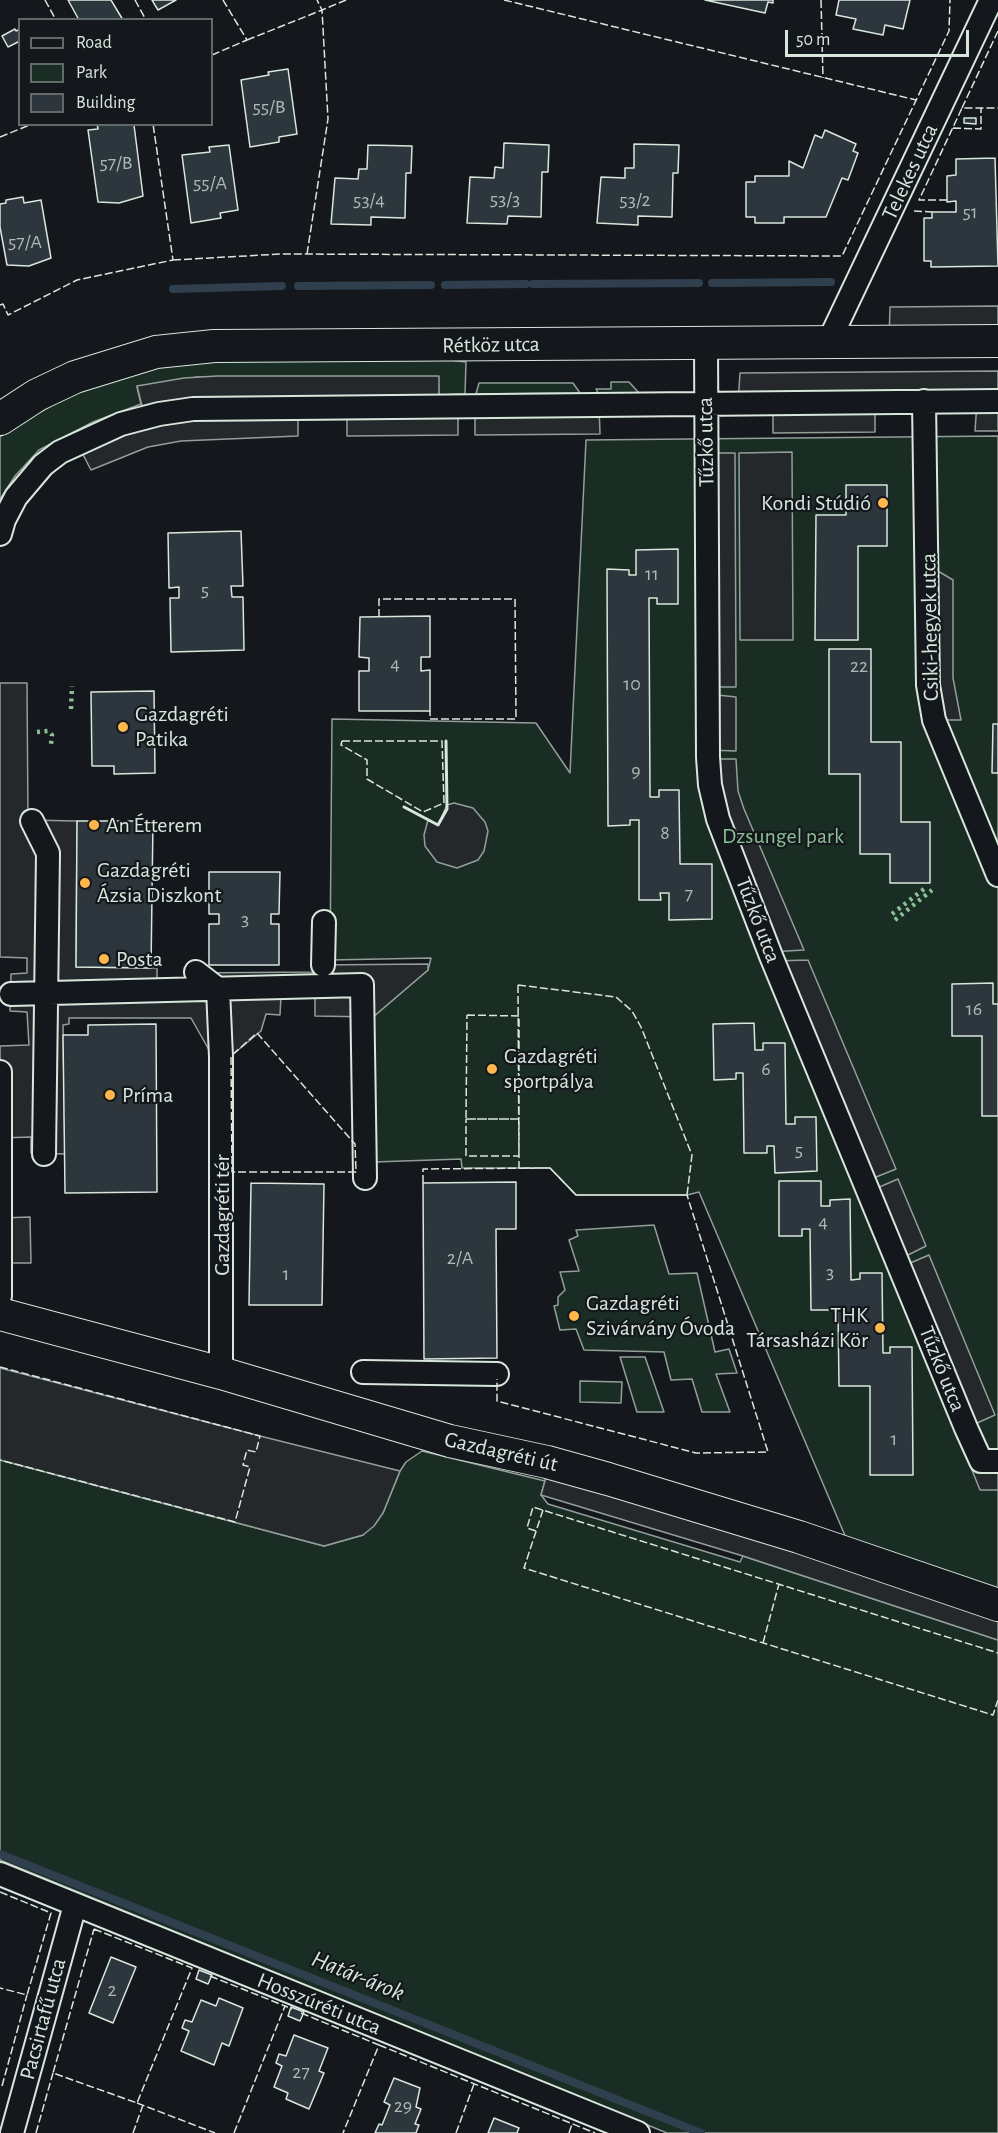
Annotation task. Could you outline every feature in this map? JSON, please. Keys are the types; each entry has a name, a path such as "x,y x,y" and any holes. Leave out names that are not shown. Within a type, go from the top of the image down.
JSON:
{"street":[{"name":"Telekes utca","path":"828,343 991,0"},
{"name":"Rétköz utca","path":"0,420 37,396 75,377 156,352 214,346 998,341"},
{"name":"Tűzkő utca","path":"706,343 708,757 710,785 718,819 774,962 989,1461"},
{"path":"0,534 4,519 16,497 43,465 60,452 121,424 159,414 194,409 998,401"},
{"name":"Csiki-hegyek utca","path":"924,402 927,684 934,720 998,875"},
{"path":"32,821 48,853 45,1154"},
{"path":"323,965 324,921"},
{"path":"196,972 218,989"},
{"path":"11,994 362,985 365,1178"},
{"name":"Gazdagréti tér","path":"218,989 221,1057 221,1373"},
{"path":"0,1072 0,1296"},
{"name":"Gazdagréti út","path":"0,1314 221,1373 450,1441 547,1462 620,1483 799,1537 998,1605"},
{"path":"363,1372 497,1374"},
{"name":"Hosszúréti utca","path":"0,1874 638,2133"},
{"name":"Pacsirtafű utca","path":"12,2133 75,1905"}],"green space":[{"path":"442,359 466,362 465,394 439,395 438,377 197,377 137,387 141,404 93,422 39,450 15,476 0,499 0,437 18,424 84,388 153,368 199,361"},
{"path":"611,382 629,382 639,393 598,393 596,389 611,389"},
{"path":"479,383 573,383 580,393 476,394"},
{"name":"Dzsungel park","path":"998,436 998,1595 849,1545 699,1192 687,1195 576,1195 550,1168 462,1168 461,1159 374,1162 373,1017 428,970 431,958 330,960 332,719 536,723 570,773 586,440"},
{"path":"654,1225 669,1274 697,1273 715,1352 729,1349 737,1373 716,1374 730,1412 702,1412 692,1379 671,1380 664,1352 584,1350 576,1329 560,1330 554,1306 558,1305 558,1297 565,1290 560,1272 579,1271 569,1240 578,1236 576,1230"},
{"path":"620,1357 645,1357 664,1412 637,1412"},
{"path":"580,1381 622,1382 621,1403 580,1402"},
{"path":"422,1451 545,1481 541,1495 548,1504 740,1562 743,1556 998,1640 998,2133 667,2133 0,1860 0,1460 324,1546 363,1535 383,1513 406,1462"}],"shaded area":[{"path":"998,306 998,341 889,342 890,307"},
{"path":"998,371 998,431 975,431 977,402 875,402 875,432 773,433 773,403 738,403 740,373"},
{"path":"439,376 439,406 458,406 458,435 347,436 347,407 298,408 298,436 181,441 148,447 91,470 77,443 145,418 137,386 184,378"},
{"path":"599,404 600,434 475,435 475,406"},
{"path":"792,452 793,640 740,640 739,453"},
{"path":"708,453 735,453 736,687 708,687"},
{"path":"928,565 953,580 953,678 961,720 934,720"},
{"path":"0,683 27,683 28,820 77,821 76,967 157,968 157,987 189,987 189,973 314,972 315,965 428,964 428,970 373,1017 315,1016 315,996 281,995 280,1015 266,1014 261,1031 231,1056 213,1057 191,1018 69,1018 69,1024 63,1025 65,1154 31,1153 31,1137 1,1138 0,1046 29,1045 27,1012 10,1011 11,974 27,973 27,958 0,957"},
{"path":"708,694 736,697 736,751 708,750"},
{"path":"708,759 736,759 738,791 744,809 804,950 770,952"},
{"path":"454,803 473,808 485,822 488,831 484,851 478,860 457,868 437,862 425,846 424,835 428,820 438,825 447,805"},
{"path":"808,960 896,1169 866,1181 774,961"},
{"path":"898,1179 926,1246 898,1260 870,1191"},
{"path":"30,1217 31,1263 0,1263 1,1218"},
{"path":"929,1255 995,1415 966,1428 901,1267"},
{"path":"0,1368 400,1471 383,1513 374,1526 363,1535 324,1546 0,1460"},
{"path":"968,1460 998,1461 998,1490 980,1490"},
{"path":"550,1463 998,1605 998,1640 743,1556 541,1495"}],"building":[{"path":"68,0 111,0 122,18 78,18"},
{"path":"152,0 176,0 158,10"},
{"path":"705,0 773,0 773,3 768,2 765,13"},
{"path":"839,0 910,0 903,29 885,25 883,35 853,29 856,19 836,15"},
{"path":"15,29 18,30 18,42 8,47 2,36"},
{"path":"288,69 297,134 279,137 279,142 250,147 241,80"},
{"path":"964,118 976,118 976,124 964,123"},
{"path":"97,126 134,126 143,196 119,203 98,202 88,130 98,129"},
{"path":"825,130 856,144 853,151 858,153 848,180 842,178 826,217 784,217 784,223 755,223 755,217 746,217 746,182 755,182 755,176 789,176 789,161 803,168 815,135 822,138"},
{"path":"504,143 549,145 548,172 542,172 541,217 508,216 507,224 467,223 470,177 494,178 495,167 503,168"},
{"path":"634,144 679,145 678,173 673,173 672,217 638,216 638,225 597,223 601,177 625,178 625,168 634,168"},
{"path":"229,145 238,210 220,213 221,218 191,223 182,155 210,152 209,147"},
{"path":"368,145 412,146 411,173 406,173 405,218 371,217 371,225 331,224 335,178 358,179 359,169 367,169"},
{"path":"995,158 998,266 931,267 931,261 924,261 924,218 932,218 932,212 956,212 956,201 947,202 947,176 956,175 956,159"},
{"path":"23,197 24,203 41,200 51,258 29,266 7,265 0,227 0,204 6,203 6,200"},
{"path":"846,485 887,485 887,546 858,546 858,640 815,640 816,515 846,515"},
{"path":"241,531 243,586 231,586 232,597 243,597 244,650 171,652 170,598 179,598 179,587 169,588 168,533"},
{"path":"678,549 678,604 657,604 657,598 649,598 650,797 659,797 659,790 679,790 680,864 712,864 712,919 669,920 669,893 660,893 661,900 639,900 639,820 630,820 630,825 608,826 607,569 629,570 629,575 636,575 636,550"},
{"path":"430,616 430,657 421,657 421,671 430,670 430,711 359,711 359,671 369,671 369,658 359,657 360,617"},
{"path":"829,649 871,649 871,742 901,742 901,822 930,822 930,883 890,883 890,854 860,854 860,774 829,774"},
{"name":"Gazdagréti Patika","path":"154,691 155,773 114,774 114,766 92,766 91,692"},
{"path":"993,724 998,724 998,773 992,773"},
{"path":"77,821 153,821 151,968 76,967"},
{"path":"209,872 280,872 279,914 271,914 271,924 279,924 279,965 209,965 209,924 219,924 219,914 209,914"},
{"path":"993,983 993,1004 998,1004 998,1116 982,1116 982,1036 952,1036 952,984"},
{"path":"754,1023 755,1050 763,1050 763,1043 785,1043 786,1124 795,1124 795,1117 816,1117 817,1171 775,1173 774,1146 767,1146 767,1153 744,1153 743,1073 736,1073 736,1079 714,1080 713,1024"},
{"name":"Príma","path":"156,1024 157,1192 65,1193 63,1035 88,1035 88,1025"},
{"path":"779,1181 821,1181 821,1206 830,1206 830,1200 850,1199 851,1280 860,1279 860,1273 882,1273 883,1353 890,1353 890,1347 912,1347 913,1475 870,1475 870,1386 839,1386 838,1310 811,1310 810,1229 802,1229 802,1236 779,1236"},
{"path":"516,1182 516,1229 496,1229 497,1358 424,1359 423,1183"},
{"path":"251,1183 324,1184 322,1305 249,1305"},
{"path":"111,1957 136,1967 113,2023 89,2013"},
{"path":"199,1970 212,1975 208,1984 196,1979"},
{"path":"219,1998 243,2008 229,2046 222,2043 214,2065 181,2051 189,2031 182,2028 185,2020 192,2022 201,2000 216,2006"},
{"path":"291,2007 304,2012 300,2021 288,2016"},
{"path":"294,2035 328,2048 319,2071 324,2073 309,2109 286,2099 288,2093 274,2087 282,2066 276,2063 279,2054 286,2056"},
{"path":"394,2078 420,2088 416,2107 421,2109 415,2124 419,2125 416,2133 375,2133 379,2124 382,2125 390,2105 384,2102"},
{"path":"494,2118 519,2128 517,2133 488,2133"}],"waterway":[{"path":"712,283 831,282"},
{"path":"533,284 699,283"},
{"path":"445,285 526,284"},
{"path":"298,286 431,285"},
{"path":"173,289 282,286"},
{"name":"Határ-árok","path":"0,1854 701,2133"}],"hedge":[{"path":"71,709 72,686"},
{"path":"37,732 48,731 52,735 51,744"},
{"path":"892,914 924,889"},
{"path":"895,920 932,890"}],"fence":[{"path":"45,0 55,18"},
{"path":"135,0 145,18"},
{"path":"213,55 247,40 223,0"},
{"path":"247,40 322,10 317,0"},
{"path":"307,254 328,119 322,10 346,0"},
{"path":"504,0 916,100"},
{"path":"821,0 823,78"},
{"path":"173,260 281,254 842,256 949,31 950,0"},
{"path":"962,108 998,31"},
{"path":"947,200 919,200 962,108 998,108"},
{"path":"953,128 981,129 981,108"},
{"path":"0,137 27,126"},
{"path":"0,305 3,304 8,315 77,280 173,260 153,126"},
{"path":"914,211 932,212"},
{"path":"379,617 379,599 515,599 516,719 430,719 430,711"},
{"path":"342,741 442,741 444,803 423,812 367,779 367,760 341,745 342,741"},
{"path":"518,985 616,997 632,1011 641,1027 692,1155 687,1195 576,1195 550,1168 519,1168 518,985"},
{"path":"467,1015 519,1016 519,1119 466,1119 467,1015"},
{"path":"257,1033 355,1144 356,1172 232,1172 231,1056 257,1033"},
{"path":"466,1119 519,1119 519,1156 466,1156 466,1119"},
{"path":"423,1183 423,1169 550,1168 576,1195 687,1195 768,1452 696,1453 497,1401 497,1379"},
{"path":"0,1367 260,1436 256,1452 247,1450 243,1465 250,1467 235,1522 0,1460"},
{"path":"536,1531 527,1528 533,1507 998,1653"},
{"path":"543,1510 524,1568 993,1715 998,1700"},
{"path":"763,1643 779,1584"},
{"path":"0,1892 51,1913 27,1995 0,1988"},
{"path":"94,1929 192,1968 137,2103 53,2073 94,1929"},
{"path":"210,1976 285,2006"},
{"path":"2,2086 27,1995"},
{"path":"234,2133 285,2006 292,2009"},
{"path":"301,2013 379,2045 343,2133"},
{"path":"379,2045 595,2133"},
{"path":"36,2133 53,2073"},
{"path":"456,2133 474,2084"},
{"path":"137,2103 215,2133"},
{"path":"133,2133 143,2105"},
{"path":"569,2133 572,2124"}],"wall":[{"path":"404,807 438,825 447,809 446,741"}],"place":[{"name":"Kondi Stúdió","path":"883,503"},
{"name":"Gazdagréti Patika","path":"123,727"},
{"name":"An Étterem","path":"94,825"},
{"name":"Gazdagréti Ázsia Diszkont","path":"85,883"},
{"name":"Posta","path":"104,959"},
{"name":"Gazdagréti sportpálya","path":"492,1069"},
{"name":"Príma","path":"110,1095"},
{"name":"Gazdagréti Szivárvány Óvoda","path":"574,1316"},
{"name":"THK Társasházi Kör","path":"880,1328"}]}
